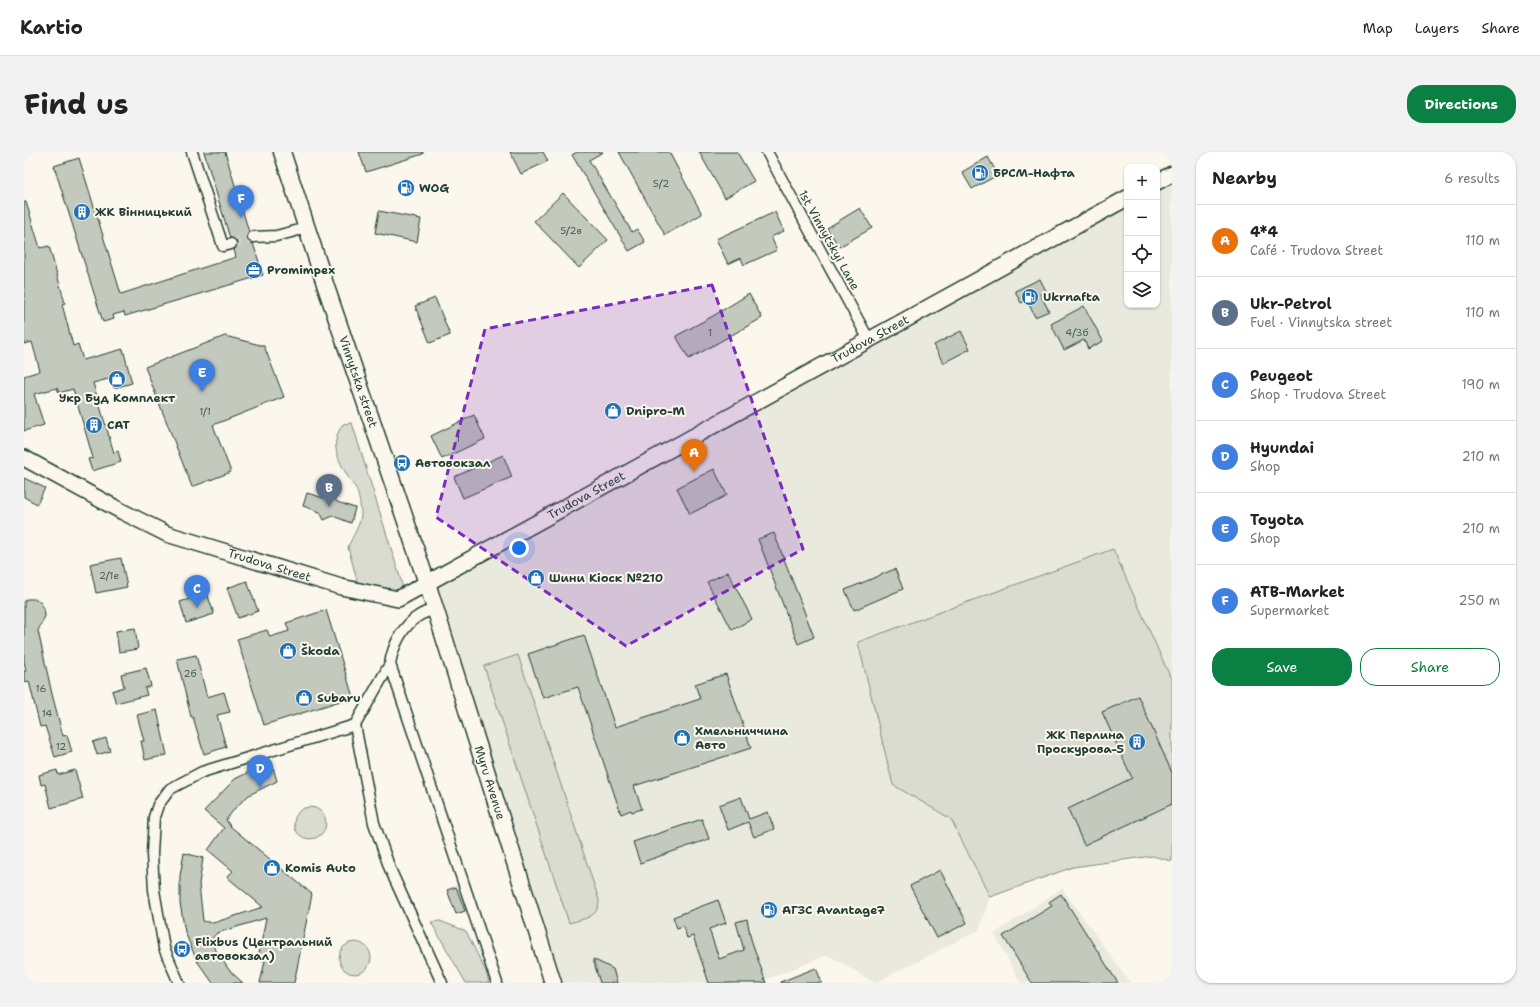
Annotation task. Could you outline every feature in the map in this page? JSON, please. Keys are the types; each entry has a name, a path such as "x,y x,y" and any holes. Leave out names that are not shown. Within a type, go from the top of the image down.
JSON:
{"main road":[{"name":"Vinnytska street","path":"282,152 427,583"},
{"path":"1160,180 1172,174"},
{"name":"Trudova Street","path":"24,458 123,512 167,534 327,583 398,599 1124,200"},
{"name":"Myru Avenue","path":"427,583 553,983"}],"street":[{"path":"192,152 223,246 231,244"},
{"name":"1st Vinnytskyi Lane","path":"767,152 869,340"},
{"path":"253,237 276,236 307,228"},
{"path":"435,609 420,615 402,632 391,659 355,725 374,823 390,869 442,983"},
{"path":"391,659 497,983"},
{"path":"179,983 164,948 154,890 152,854 154,817 158,805 170,789 202,772 355,725"}],"highlighted area":[{"path":"712,285 803,549 626,646 436,517 485,329"}],"shaded area":[{"path":"1172,180 1172,681 1113,550 893,785 951,819 990,897 979,930 875,983 828,955 757,983 559,983 433,585 1124,206 1124,308 1160,308 1160,186"},
{"path":"352,423 403,588 397,594 358,584 348,547 359,523 361,509 356,490 339,459 336,439 343,424"},
{"path":"1113,549 1172,681 1172,861 1152,856 1073,867 990,897 951,819 893,785 858,642"},
{"path":"518,655 599,900 596,911 593,914 585,919 569,923 484,666"},
{"path":"313,807 319,809 324,814 326,823 324,832 319,837 307,839 301,837 296,832 294,820 296,814 301,809"},
{"path":"1062,888 1130,983 1021,983 994,934"},
{"path":"440,921 466,931 486,972 489,983 466,983 431,922"},
{"path":"352,942 358,942 367,946 371,958 367,970 358,974 352,974 343,970 339,961 339,955 343,946"}],"building":[{"name":"ЖК Вінницький","path":"204,152 225,152 249,232 247,238 250,243 253,243 263,275 125,316 124,312 113,315 114,319 103,322 54,166 79,158 121,294 236,257 234,250 237,246 237,242 235,239 230,238"},
{"path":"359,152 423,152 423,154 366,172"},
{"path":"510,152 543,152 548,161 521,174"},
{"path":"577,152 603,152 589,160 632,232 637,229 645,242 629,251 572,155"},
{"path":"619,152 669,152 702,214 665,235"},
{"path":"699,152 737,152 754,181 725,198"},
{"name":"БРСМ-Нафта","path":"988,157 998,175 972,189 962,172"},
{"path":"563,193 608,240 579,268 534,221"},
{"path":"24,202 26,202 40,248 49,246 65,303 62,304 73,346 78,344 83,360 123,349 132,383 114,388 112,378 93,383 114,453 118,451 121,462 92,471 88,459 93,458 73,389 59,393 57,388 34,394 44,425 24,431 24,376 40,371 32,342 24,344"},
{"path":"860,208 872,228 839,247 827,228"},
{"path":"379,211 421,219 417,242 375,233"},
{"path":"775,212 784,231 771,237 777,250 744,265 741,258 728,264 716,239"},
{"name":"Ukrnafta","path":"1040,279 1046,291 1040,294 1049,311 1035,317 1027,300 1021,303 1015,291"},
{"path":"749,294 762,318 689,359 676,336"},
{"path":"435,298 450,335 430,343 415,306"},
{"path":"1084,306 1103,341 1088,349 1084,340 1064,350 1051,324"},
{"path":"961,331 970,349 943,363 934,345"},
{"path":"225,336 264,346 284,397 213,425 231,472 192,487 145,367"},
{"path":"474,415 485,439 442,459 431,436"},
{"path":"503,455 512,477 463,498 454,477"},
{"path":"714,469 727,495 690,514 677,488"},
{"path":"24,478 45,488 37,504 24,497"},
{"path":"307,493 324,498 332,494 337,502 355,508 351,523 333,516 324,520 320,512 303,506"},
{"path":"774,533 814,637 798,644 758,539"},
{"path":"121,558 127,587 96,593 90,564"},
{"path":"895,569 903,589 854,610 845,590"},
{"path":"728,572 752,619 732,630 707,582"},
{"path":"247,581 258,611 238,618 227,588"},
{"path":"207,593 214,614 186,623 180,602"},
{"path":"26,599 36,599 41,603 44,609 45,616 38,631 63,736 67,735 72,752 55,757 45,726 40,727 29,681 24,682 24,671 26,671 24,661 24,602"},
{"path":"326,610 353,697 264,725 237,639 267,630 270,637 289,631 286,623"},
{"path":"135,628 138,649 119,652 116,631"},
{"path":"584,635 615,727 700,699 695,684 726,674 751,748 634,786 642,809 632,812 631,810 621,814 578,687 543,698 528,654"},
{"path":"196,655 207,697 224,692 230,712 217,715 226,747 204,754 193,717 191,717 177,659"},
{"path":"146,668 151,686 145,688 147,695 116,703 112,691 124,687 121,674"},
{"name":"ЖК Перлина Проскурова-5","path":"1138,696 1172,773 1172,804 1084,845 1068,809 1132,778 1102,712"},
{"path":"157,710 167,755 145,760 141,741 144,741 137,715"},
{"path":"106,738 110,751 97,755 93,742"},
{"path":"271,761 277,781 249,795 235,808 226,820 230,826 312,894 294,983 260,983 265,961 258,959 266,918 217,933 210,941 229,970 243,983 213,983 197,961 185,932 180,903 180,876 184,853 203,858 199,884 203,921 213,923 263,907 227,877 233,871 208,850 224,828 204,811 235,779"},
{"path":"57,770 58,775 75,770 83,799 51,808 45,784 41,785 39,775"},
{"path":"741,797 749,819 768,812 774,829 754,837 748,822 728,830 719,805"},
{"path":"702,819 709,839 640,863 633,842"},
{"path":"940,870 967,923 937,938 910,886"},
{"path":"456,887 465,911 456,914 447,890"},
{"path":"1061,894 1118,983 1032,983 1003,936 1052,906 1049,902"},
{"path":"718,900 726,923 709,929 719,959 744,950 736,922 747,919 751,939 766,983 709,983 693,936 687,938 683,926 677,928 673,917"},
{"path":"593,959 613,969 617,983 600,983"},
{"path":"816,968 822,983 780,983 780,982"}],"tunnel":[{"path":"231,244 253,237"}],"place":[{"name":"БРСМ-Нафта","path":"980,173"},
{"name":"WOG","path":"406,188"},
{"name":"ЖК Вінницький","path":"82,212"},
{"name":"ATB-Market","path":"241,218"},
{"name":"Promimpex","path":"254,270"},
{"name":"Ukrnafta","path":"1030,297"},
{"name":"Укр Буд Комплект","path":"117,379"},
{"name":"Toyota","path":"202,392"},
{"name":"Dnipro-M","path":"613,411"},
{"name":"САТ","path":"94,425"},
{"name":"Автовокзал","path":"402,463"},
{"name":"4*4","path":"694,472"},
{"name":"Ukr-Petrol","path":"329,507"},
{"name":"Шини Кіоск №210","path":"536,578"},
{"name":"Peugeot","path":"197,608"},
{"name":"Škoda","path":"288,651"},
{"name":"Subaru","path":"304,698"},
{"name":"Хмельниччина Авто","path":"682,738"},
{"name":"ЖК Перлина Проскурова-5","path":"1137,742"},
{"name":"Hyundai","path":"260,788"},
{"name":"Komis Auto","path":"272,868"},
{"name":"АГЗС Avantage7","path":"769,910"},
{"name":"Flixbus (Центральний автовокзал)","path":"182,949"}]}
